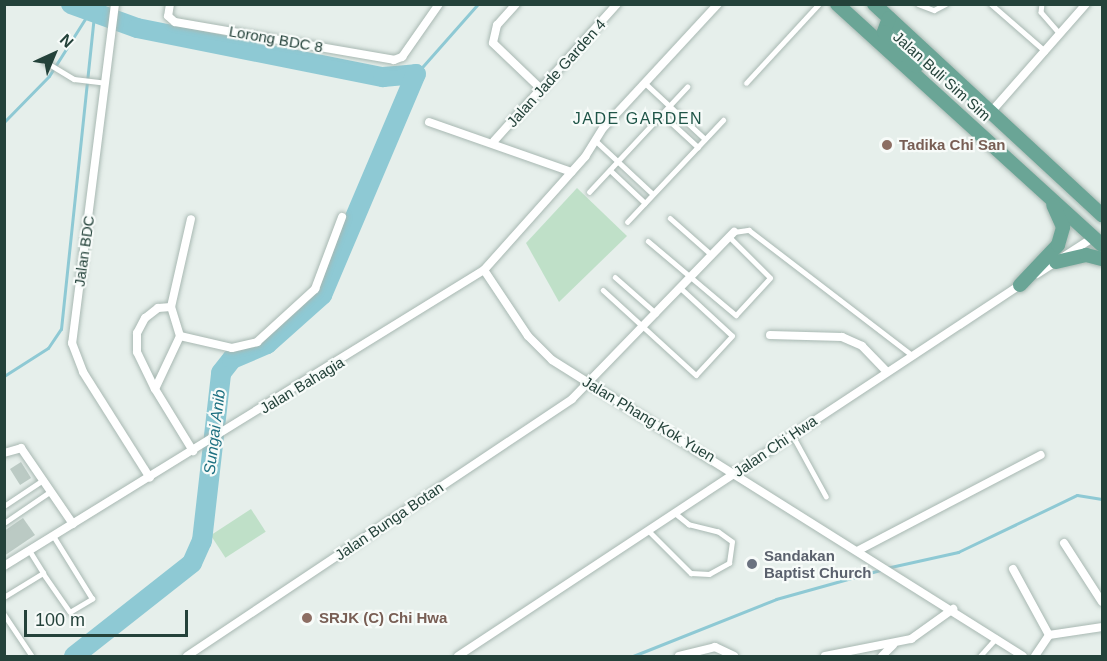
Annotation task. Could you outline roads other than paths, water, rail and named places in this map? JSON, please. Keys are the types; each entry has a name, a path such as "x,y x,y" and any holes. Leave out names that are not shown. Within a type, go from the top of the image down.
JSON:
{"main road":[{"name":"Jalan Buli Sim Sim","path":"837,4 1098,241"},
{"name":"Jalan Buli Sim Sim","path":"874,4 1102,215"},
{"path":"889,18 884,32 932,90"},
{"path":"1057,173 1094,218 1098,241"},
{"path":"1020,285 1055,251 1062,237 1058,212 1039,186"},
{"path":"1056,262 1086,255 1102,259"}],"street":[{"name":"Lorong BDC 8","path":"170,4 168,16 175,22 399,59 439,4"},
{"path":"516,4 497,25 493,43 541,89"},
{"name":"Jalan Jade Garden 4","path":"494,141 617,4"},
{"name":"Jalan Bahagia","path":"4,566 202,446 483,270 572,172 595,140 645,83 718,4"},
{"path":"991,112 1086,4"},
{"name":"Jalan BDC","path":"114,9 108,84 72,343 83,372 150,477"},
{"path":"429,122 494,141 572,172"},
{"path":"180,336 232,348 257,342 315,289 342,217"},
{"path":"155,389 180,336 178,317 171,307 191,219"},
{"name":"Jalan Bunga Botan","path":"188,657 545,419 588,383 732,235"},
{"name":"Jalan Chi Hwa","path":"458,657 912,355 1056,262 1098,241"},
{"name":"Jalan Phang Kok Yuen","path":"483,270 534,344 588,383 873,558 1023,657"},
{"path":"171,307 151,312 136,333 137,352 155,389 193,451"},
{"path":"771,335 842,337 862,346 887,372"},
{"path":"4,453 17,446 73,524"},
{"path":"859,550 1041,455"},
{"path":"1064,543 1102,602"},
{"path":"1013,569 1049,635"},
{"path":"825,657 893,645 923,633 953,609"},
{"path":"1035,657 1049,635 1102,627"},
{"path":"882,657 893,645"},
{"path":"679,657 715,647 734,657"}],"lane":[{"path":"746,83 819,4"},
{"path":"918,4 934,10 946,4"},
{"path":"991,4 1045,51"},
{"path":"1042,4 1041,12 1060,34"},
{"path":"47,62 58,70 82,80 108,84"},
{"path":"645,83 705,139"},
{"path":"589,192 687,87"},
{"path":"662,114 698,147"},
{"path":"627,222 723,120"},
{"path":"595,140 653,194"},
{"path":"610,170 645,203"},
{"path":"670,218 712,255"},
{"path":"648,241 732,314 739,313 770,278 732,235 749,230 912,355"},
{"path":"615,277 656,312"},
{"path":"603,290 693,373 700,372 732,336 680,288"},
{"path":"792,434 826,496"},
{"path":"4,506 43,480"},
{"path":"4,523 51,491"},
{"path":"648,530 691,573 709,574 729,562 732,542 718,532 688,525 674,513"},
{"path":"29,551 70,612 92,599 53,536"},
{"path":"4,597 43,573"},
{"path":"4,614 32,657"},
{"path":"980,657 996,638"}],"waterway":[{"path":"71,4 137,28 383,77 416,74"},
{"path":"416,74 478,4"},
{"path":"4,122 49,76 88,14"},
{"path":"4,376 48,348 61,329 94,16"},
{"name":"Sungai Anib","path":"74,656 192,563 202,541 221,373 232,359 267,344 322,295 416,74"},
{"path":"886,568 958,552 1077,495 1102,499"},
{"path":"633,656 776,599 880,570"}],"place":[{"name":"Tadika Chi San","path":"887,145"},
{"name":"Sandakan Baptist Church","path":"752,564"},
{"name":"SRJK (C) Chi Hwa","path":"307,618"}],"district":[{"name":"JADE GARDEN","path":"638,119"}]}
